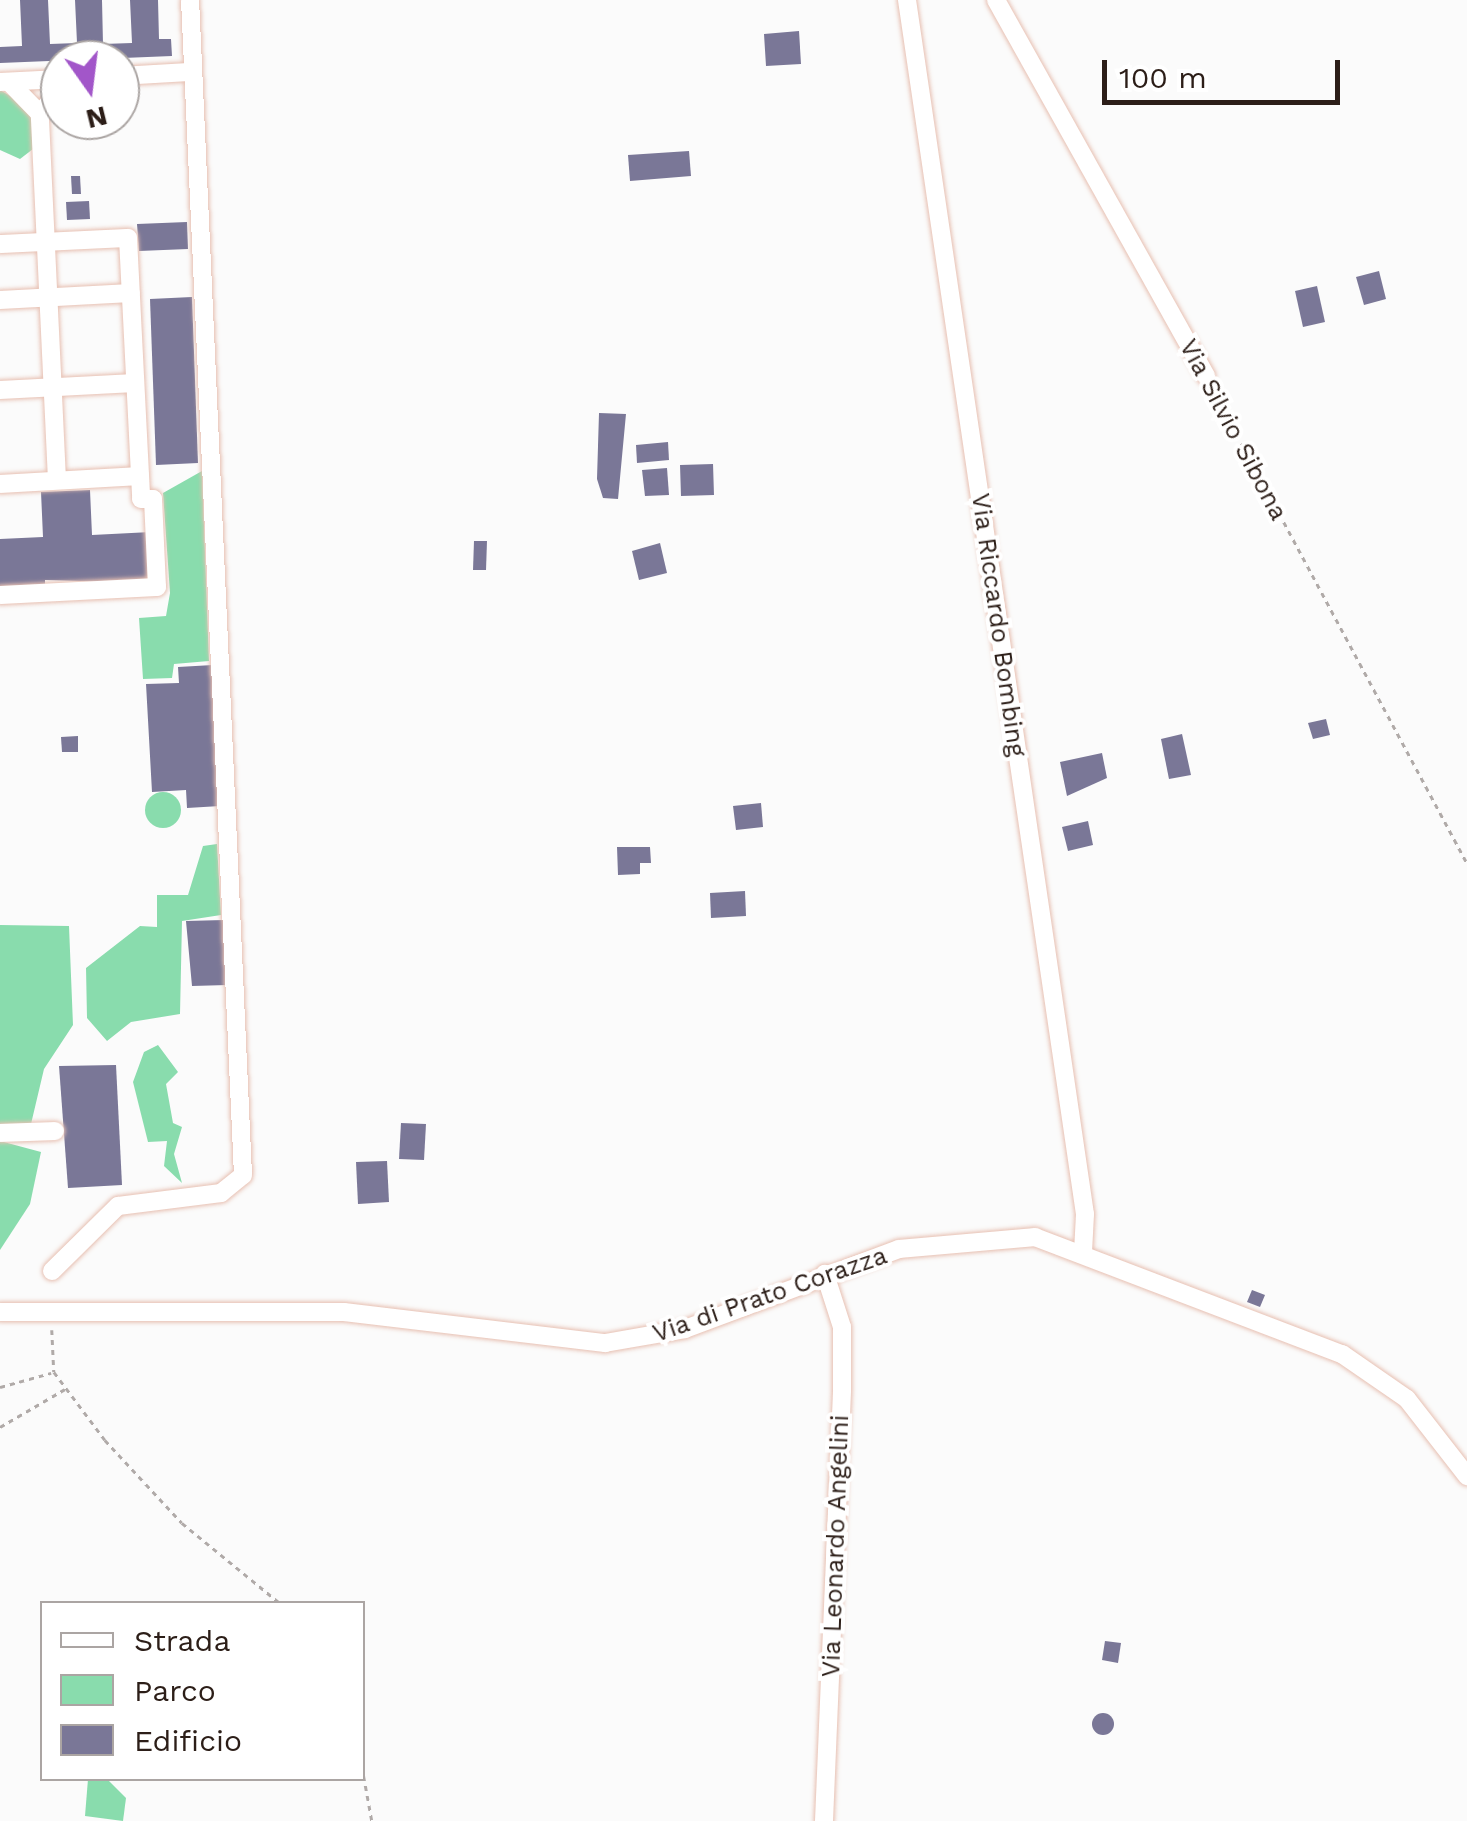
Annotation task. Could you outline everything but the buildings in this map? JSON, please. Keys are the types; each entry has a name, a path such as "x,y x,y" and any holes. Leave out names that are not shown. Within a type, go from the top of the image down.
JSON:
{"street":[{"path":"52,1272 118,1206 221,1193 243,1175 189,72 190,0"},
{"name":"Via Riccardo Bombing","path":"906,0 1085,1214 1083,1250"},
{"name":"Via Silvio Sibona","path":"996,0 1206,376"},
{"path":"140,75 189,72"},
{"path":"4,82 40,80"},
{"path":"4,82 40,114"},
{"path":"41,140 57,480"},
{"path":"0,244 128,238 141,500 153,498 157,587 0,594"},
{"path":"0,300 131,293"},
{"path":"0,390 135,383"},
{"path":"0,484 140,476"},
{"path":"0,1133 54,1131"},
{"name":"Via di Prato Corazza","path":"0,1312 52,1316 344,1312 605,1343 686,1329 825,1274 956,1239 1035,1237 1083,1250 1355,1362 1407,1399 1467,1476"},
{"name":"Via Leonardo Angelini","path":"824,1821 842,1390 842,1326 825,1274"}],"path":[{"name":"Via Silvio Sibona","path":"1206,376 1467,863"},
{"path":"52,1316 54,1372 66,1388 147,1489 277,1601"},
{"path":"0,1387 54,1372"},
{"path":"0,1427 66,1388"},
{"path":"365,1781 372,1821"}],"green space":[{"path":"0,90 29,107 35,124 33,149 20,159 0,150"},
{"path":"202,471 209,661 174,664 172,678 143,679 139,618 166,616 170,593 163,493"},
{"path":"163,792 175,798 181,810 175,822 163,828 151,822 145,810 151,798"},
{"path":"217,844 221,915 182,921 180,1014 131,1022 107,1041 87,1018 86,968 140,926 157,927 157,895 188,895 203,846"},
{"path":"0,925 69,926 73,1025 44,1069 31,1124 0,1126"},
{"path":"158,1045 178,1072 166,1084 173,1123 182,1127 174,1154 182,1183 164,1166 167,1141 148,1142 133,1082 144,1052"},
{"path":"0,1141 41,1152 30,1204 0,1250"},
{"path":"88,1781 109,1781 126,1798 123,1821 85,1816"}]}
